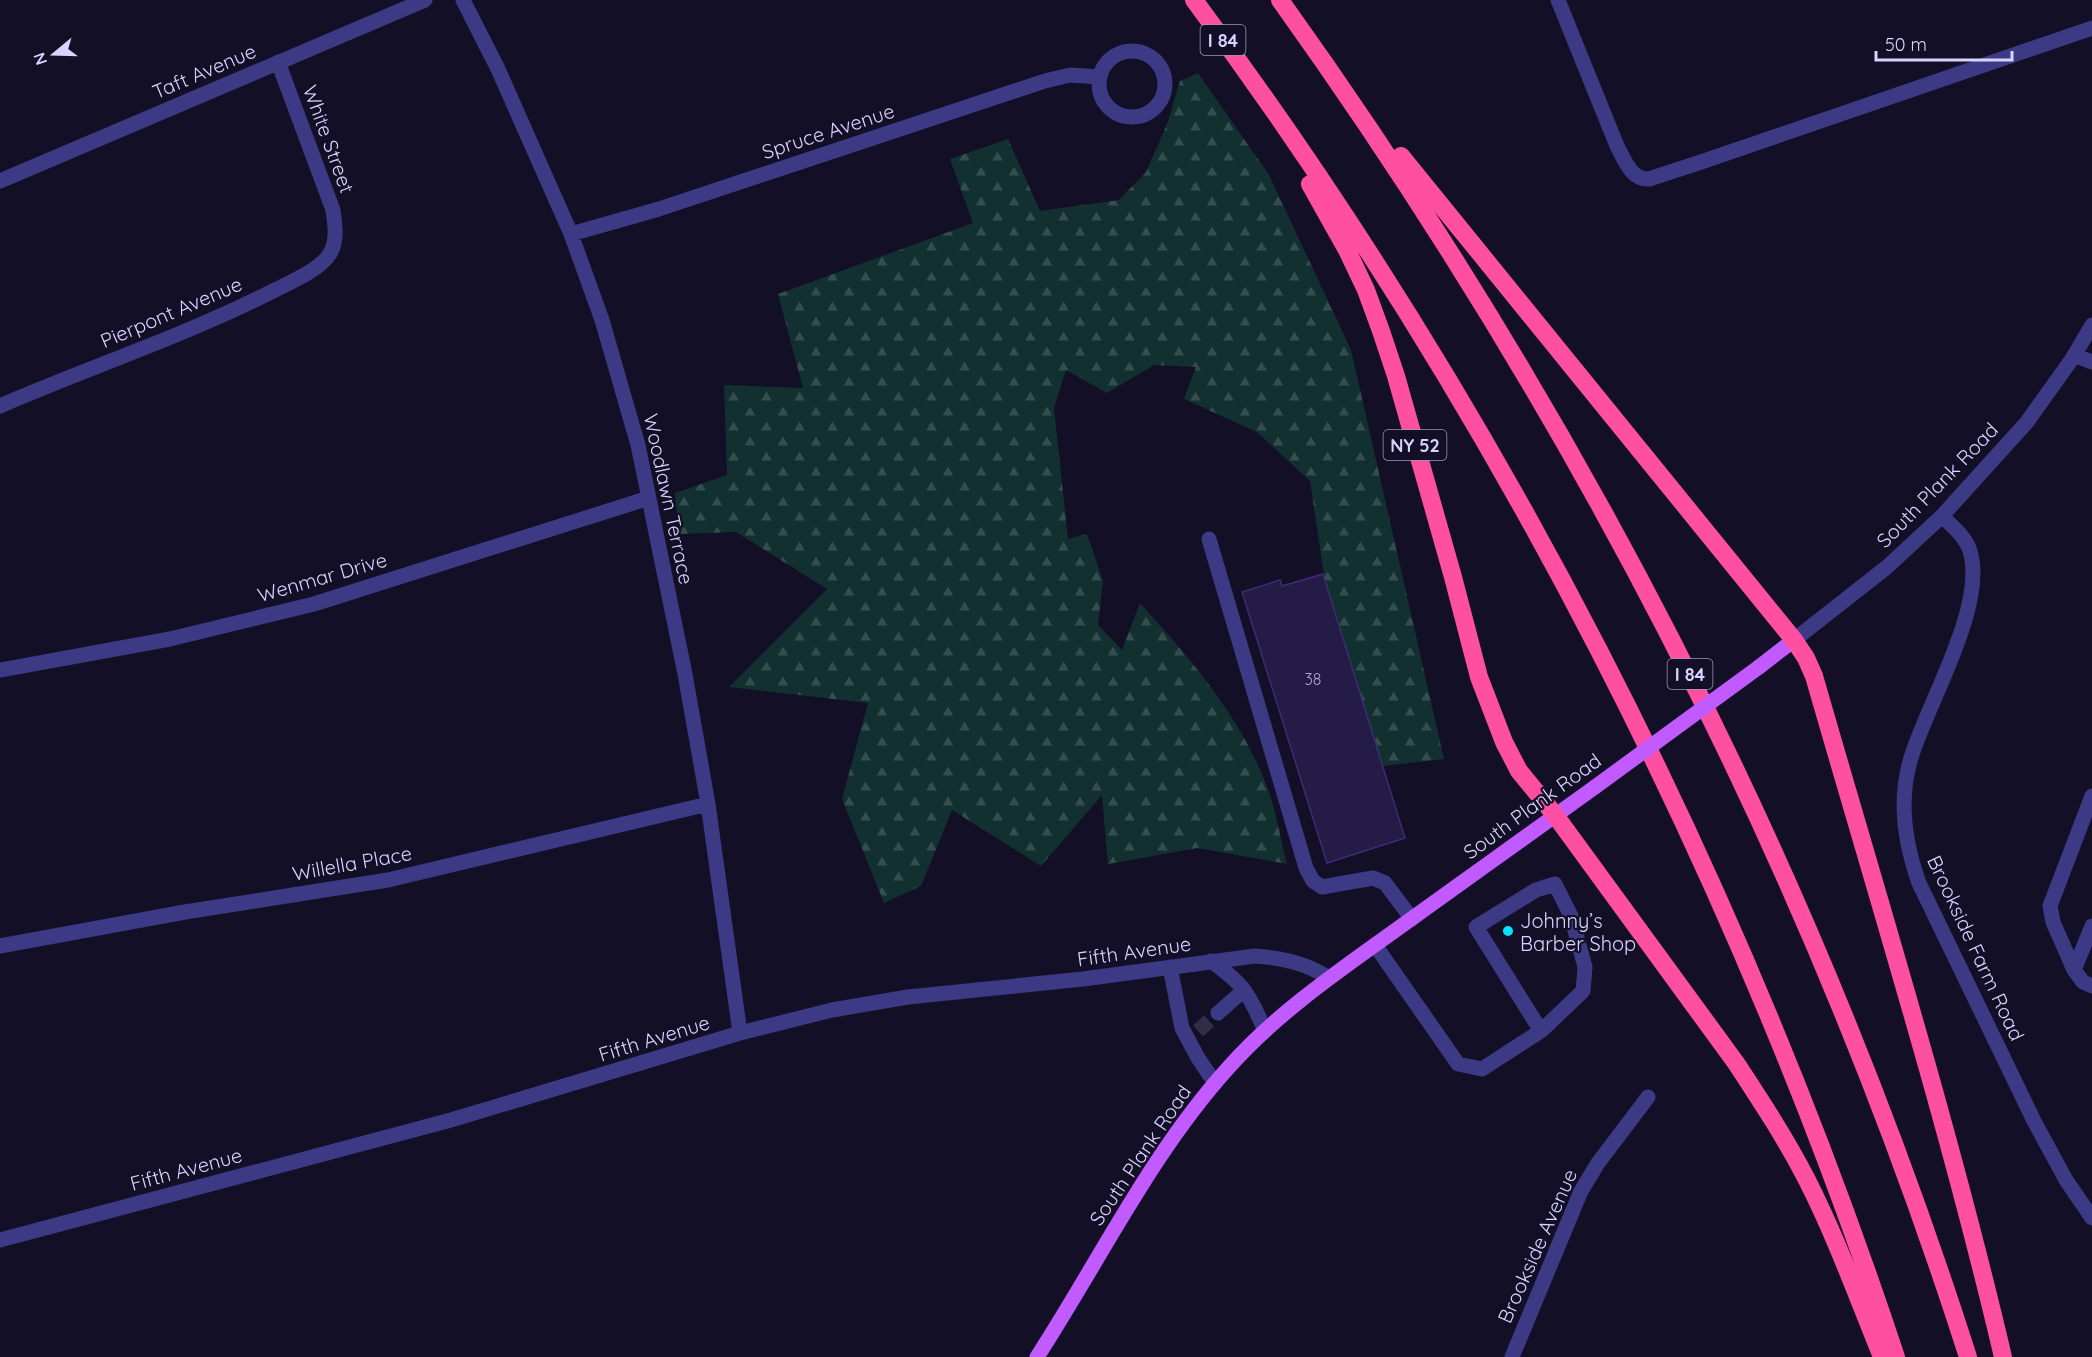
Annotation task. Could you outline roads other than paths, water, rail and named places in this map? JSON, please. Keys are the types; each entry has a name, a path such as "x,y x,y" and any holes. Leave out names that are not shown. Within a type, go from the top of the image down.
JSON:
{"highway":[{"name":"I 84","path":"1194,0 1253,81 1364,245 1466,410 1563,582 1695,844 1777,1033 1845,1209 1896,1357"},
{"name":"I 84","path":"1280,0 1370,127 1482,301 1583,474 1686,667 1758,815 1875,1092 1968,1357"},
{"path":"1310,42 1794,640 1806,658 1814,676 1933,1081 1962,1186 2003,1357"},
{"name":"NY 52","path":"1253,81 1347,250 1366,290 1396,376 1486,699 1519,771 1555,815"},
{"path":"1555,815 1736,1063 1784,1139 1825,1219 1882,1357"}],"main road":[{"name":"South Plank Road","path":"1037,1357 1181,1125 1215,1083 1265,1031 1329,978 1794,640"}],"street":[{"name":"Taft Avenue","path":"0,181 425,0"},
{"name":"Woodlawn Terrace","path":"464,0 498,69 571,234 602,320 638,445 685,674 708,804 740,1034"},
{"path":"1558,0 1617,146 1628,166 1636,176 1643,180 2092,27"},
{"path":"1132,51 1152,58 1160,67 1164,77 1164,88 1161,99 1146,114 1136,117 1125,116 1115,113 1107,106 1099,87 1100,77 1104,66 1111,58 1121,52 1132,51"},
{"name":"White Street","path":"278,62 333,210 336,231"},
{"name":"Spruce Avenue","path":"571,234 659,209 1045,81 1070,75 1100,77"},
{"name":"Pierpont Avenue","path":"0,406 242,307 302,276 328,256 333,247 336,231"},
{"name":"South Plank Road","path":"1794,640 1887,567 1942,516 2027,422 2092,325"},
{"path":"2074,355 2092,362"},
{"name":"Wenmar Drive","path":"0,670 170,639 314,604 649,498"},
{"name":"Brookside Farm Road","path":"1942,516 1970,549 1974,572 1970,601 1952,655 1910,759 1904,803 1910,858 1919,884 2034,1122 2066,1180 2092,1218"},
{"path":"1209,539 1306,868 1313,881 1322,887 1373,878 1385,883 1412,919"},
{"path":"2083,979 2053,922 2050,906 2092,796"},
{"name":"Willella Place","path":"0,946 185,912 388,880 708,804"},
{"path":"1375,945 1458,1064 1482,1068 1541,1031 1582,991 1585,968 1571,916 1555,884 1536,890 1476,927 1541,1031"},
{"path":"2083,979 2092,926"},
{"name":"Fifth Avenue","path":"0,1240 451,1120 794,1019 872,1003 1083,979 1255,956 1278,957 1301,963 1329,978"},
{"path":"1211,961 1236,979 1250,998 1265,1031"},
{"path":"1170,967 1182,1028 1193,1036 1215,1083"},
{"path":"1218,1013 1244,990"},
{"name":"Brookside Avenue","path":"1512,1357 1581,1191 1598,1163 1648,1097"}],"tunnel":[{"path":"1198,1031 1218,1013"}],"place":[{"name":"Johnny’s Barber Shop","path":"1508,931"}]}
